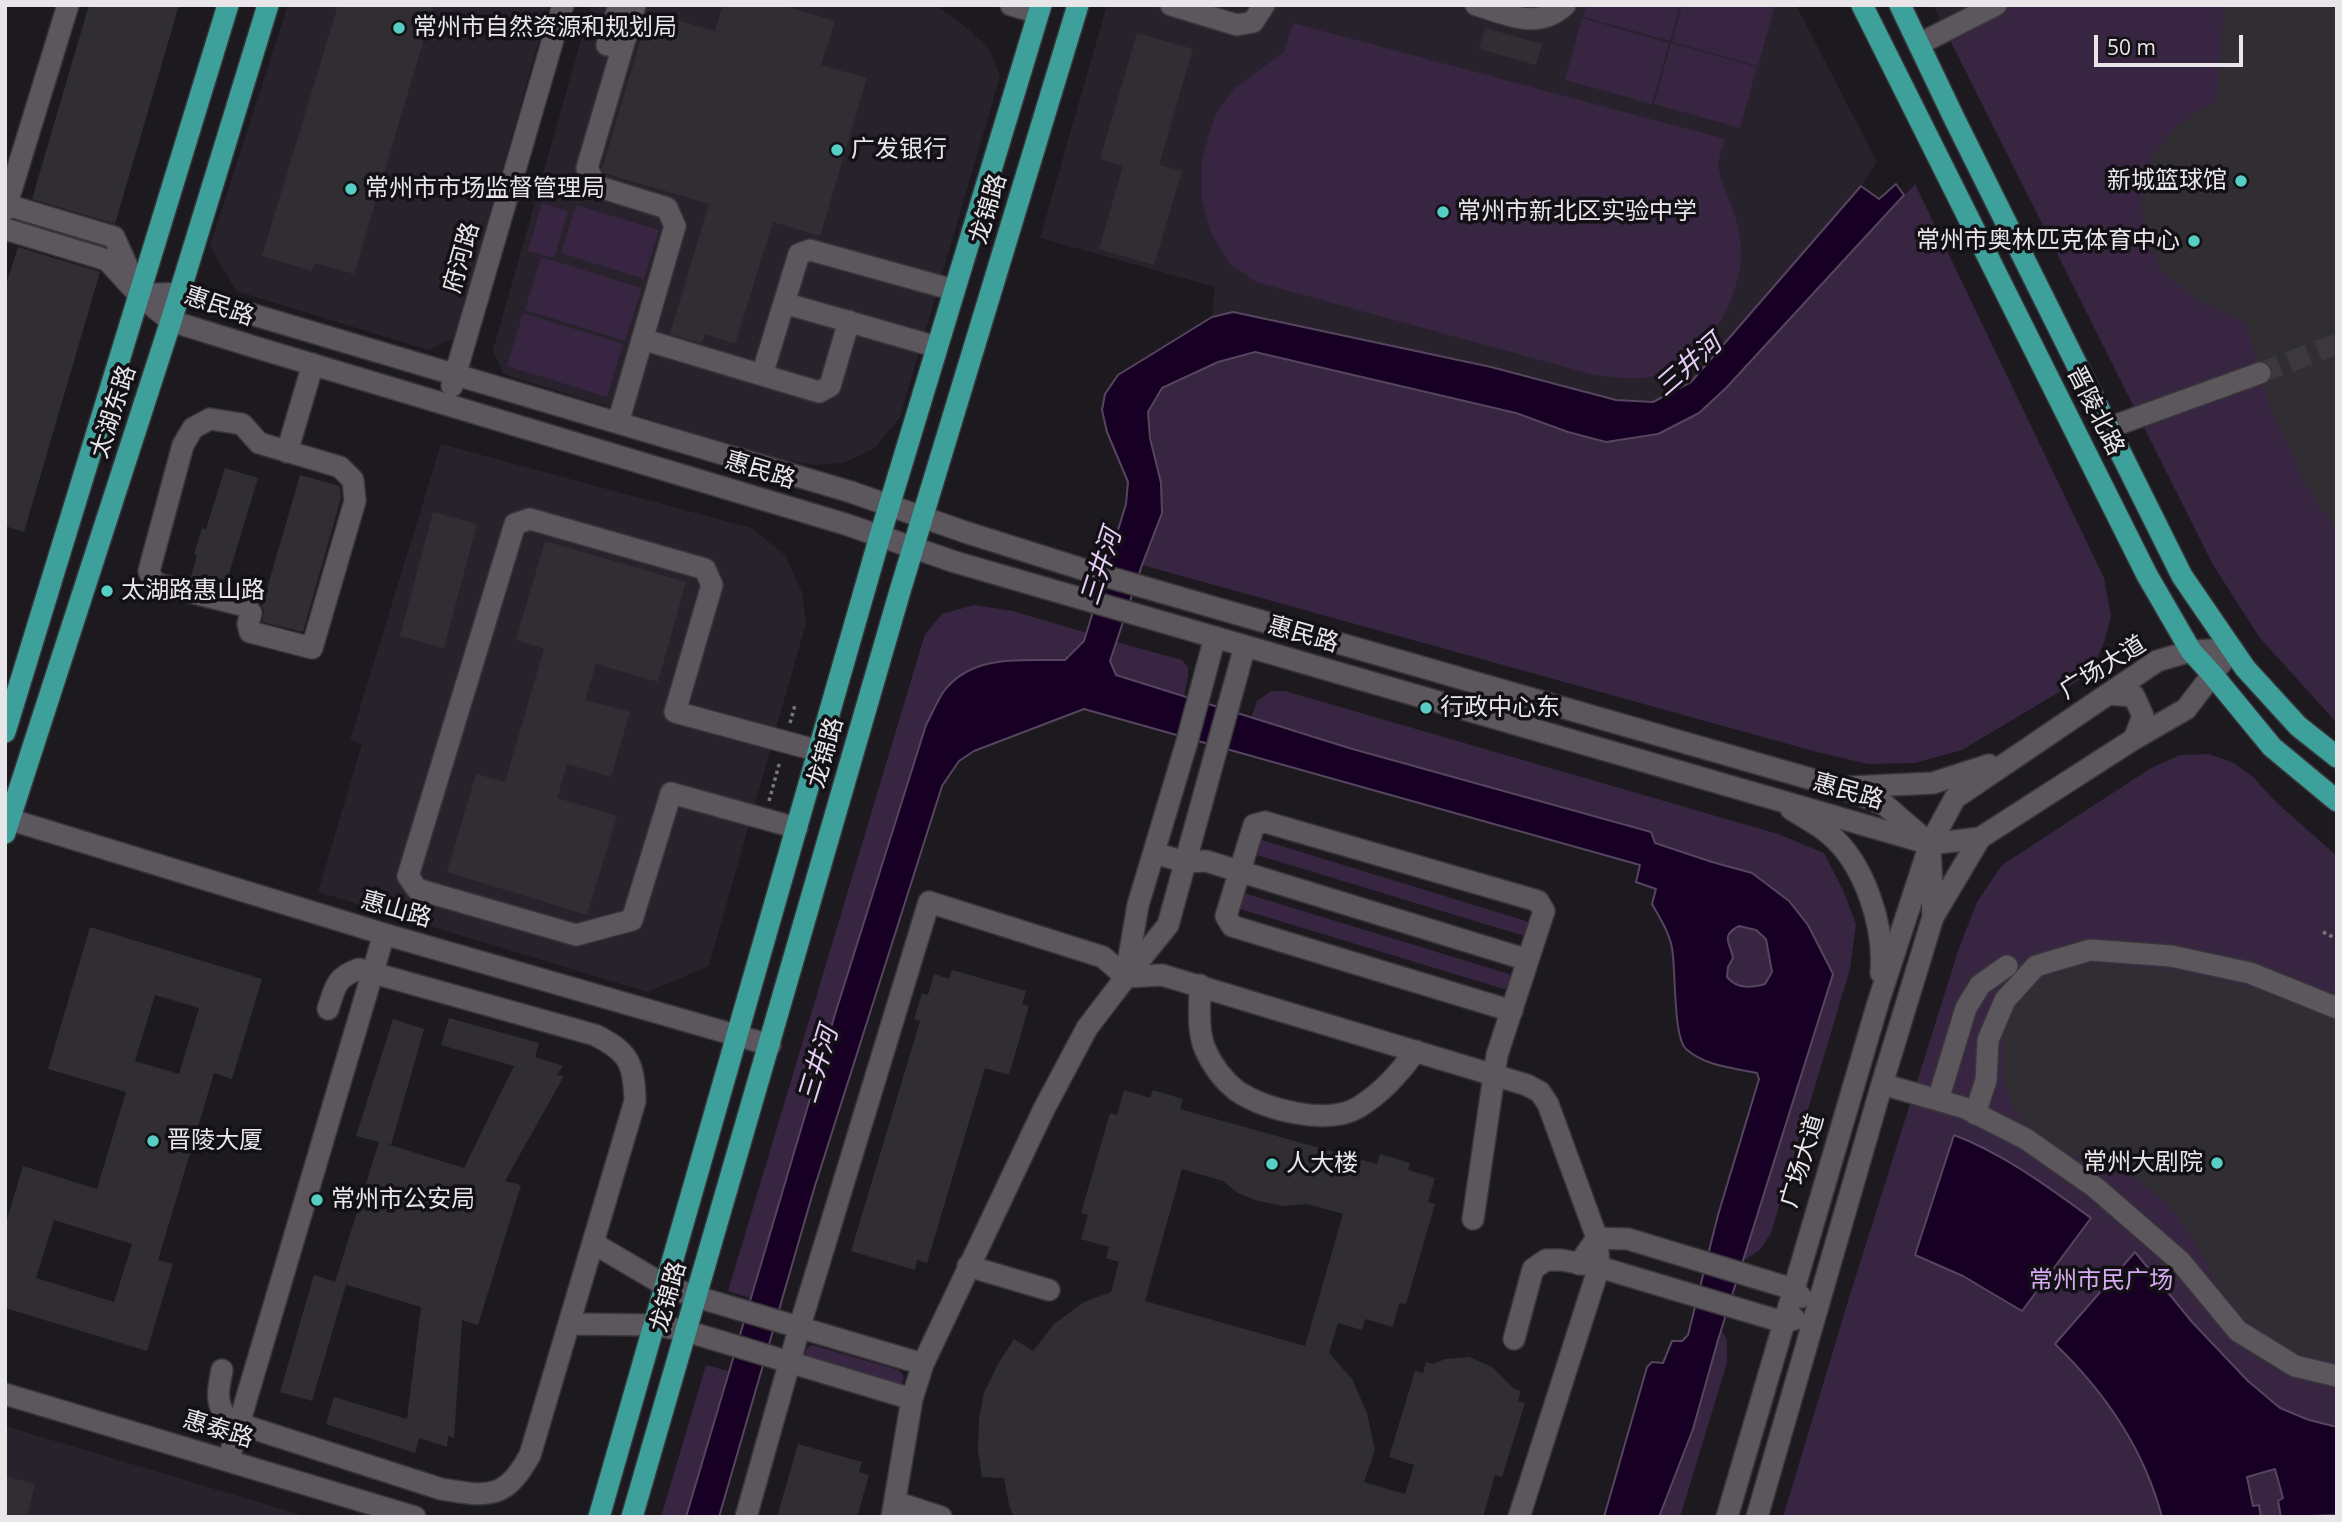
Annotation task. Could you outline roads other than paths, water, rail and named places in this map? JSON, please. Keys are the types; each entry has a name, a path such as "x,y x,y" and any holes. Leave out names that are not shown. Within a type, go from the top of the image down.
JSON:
{"main road":[{"name":"太湖东路","path":"5,732 228,5"},
{"name":"太湖东路","path":"6,823 180,293 268,5"},
{"name":"龙锦路","path":"632,1517 922,517 1078,5"},
{"name":"晋陵北路","path":"1862,5 2147,575 2191,651 2272,747 2337,801"},
{"name":"晋陵北路","path":"1900,5 2182,576 2245,668 2298,726 2337,757"},
{"name":"龙锦路","path":"599,1517 880,536 1039,9"}],"street":[{"path":"68,5 6,207 114,237 139,295"},
{"name":"府河路","path":"447,405 563,5"},
{"path":"607,45 619,5"},
{"path":"618,423 675,226 667,208 596,186 587,168 635,5"},
{"path":"1011,5 1039,9"},
{"path":"1171,5 1237,25 1253,22 1264,5"},
{"path":"1476,5 1533,21 1554,15 1565,5"},
{"path":"1919,44 1996,5"},
{"path":"5,229 107,260 139,295"},
{"path":"762,375 799,254 810,250 954,290"},
{"name":"惠民路","path":"139,295 180,293 618,423 1098,573 1839,787 1885,805 1930,844"},
{"name":"惠民路","path":"139,295 171,321 1089,601 1930,844 1980,838"},
{"path":"784,303 937,347"},
{"path":"642,339 819,392 830,386 849,321"},
{"path":"287,452 313,365"},
{"path":"2108,428 2260,373"},
{"path":"210,419 242,424 259,443 287,452 340,467 354,481 355,501 312,648 250,632 250,613 246,606 154,583 149,571 183,445 193,428 210,419"},
{"path":"797,828 671,793 632,920 576,935 416,889 408,876 515,524 530,519 705,569 712,585 675,712 819,751"},
{"path":"1126,976 1138,905 1186,745 1214,637"},
{"path":"941,1517 893,1509 912,1399 923,1364 1044,1109 1081,1040 1126,976 1168,925 1245,646"},
{"path":"1757,1517 1933,917 1980,838 2134,739 2186,709 2232,649"},
{"name":"广场大道","path":"1727,1517 1878,1003 1930,844 1955,798 2157,662 2191,651 2232,649"},
{"path":"2108,694 2134,696 2143,716 2134,739"},
{"path":"1839,787 1933,783 2021,753"},
{"path":"1772,797 1830,834 1857,867 1876,912 1882,958 1878,1003"},
{"path":"1473,1219 1497,1055 1512,1011 1544,911 1538,901 1265,821 1254,825 1226,916 1232,926 1512,1011"},
{"name":"惠山路","path":"6,823 770,1045"},
{"path":"1930,844 1933,917"},
{"path":"1154,853 1185,862 1206,861 1528,960"},
{"path":"746,1517 792,1327 929,902 1103,957 1126,976 1162,975 1200,985 1527,1085 1540,1092 1548,1104 1597,1238 1519,1517"},
{"path":"228,1461 384,934"},
{"path":"1975,1114 1986,1080 1988,1040 2006,1000 2035,966 2090,950 2171,956 2250,973 2337,1008"},
{"path":"1938,1100 1966,1008 1980,985 2007,966"},
{"path":"222,1370 218,1392 220,1409 228,1420 441,1489 492,1493 507,1487 530,1455 635,1101 634,1081 628,1060 615,1046 595,1035 359,969 344,974 335,985 328,1009"},
{"path":"1200,985 1200,1022 1204,1046 1218,1073 1237,1090 1256,1100 1306,1116 1329,1116 1357,1108 1388,1086 1416,1051"},
{"path":"1882,1084 1975,1114 2026,1139 2096,1188 2180,1261 2238,1331 2295,1366 2337,1376"},
{"path":"1597,1238 1628,1240 1793,1289 1816,1313"},
{"path":"593,1243 666,1286 792,1327 923,1364"},
{"path":"1514,1339 1533,1269 1546,1260 1589,1265 1783,1322 1816,1313"},
{"path":"968,1266 1049,1290"},
{"path":"569,1324 655,1325 687,1331 912,1399"},
{"name":"惠泰路","path":"5,1394 415,1517"}],"tunnel":[{"path":"2260,373 2337,344"}],"place":[{"name":"常州市自然资源和规划局","path":"399,28"},
{"name":"广发银行","path":"837,150"},
{"name":"新城篮球馆","path":"2241,181"},
{"name":"常州市市场监督管理局","path":"351,189"},
{"name":"常州市新北区实验中学","path":"1443,212"},
{"name":"常州市奥林匹克体育中心","path":"2194,241"},
{"name":"太湖路惠山路","path":"107,591"},
{"name":"行政中心东","path":"1426,708"},
{"name":"晋陵大厦","path":"153,1141"},
{"name":"常州大剧院","path":"2217,1163"},
{"name":"人大楼","path":"1272,1164"},
{"name":"常州市公安局","path":"317,1200"}],"water label":[{"name":"三井河","path":"1689,366"},
{"name":"三井河","path":"1102,567"},
{"name":"三井河","path":"819,1065"}],"park label":[{"name":"常州市民广场","path":"2101,1281"}]}
